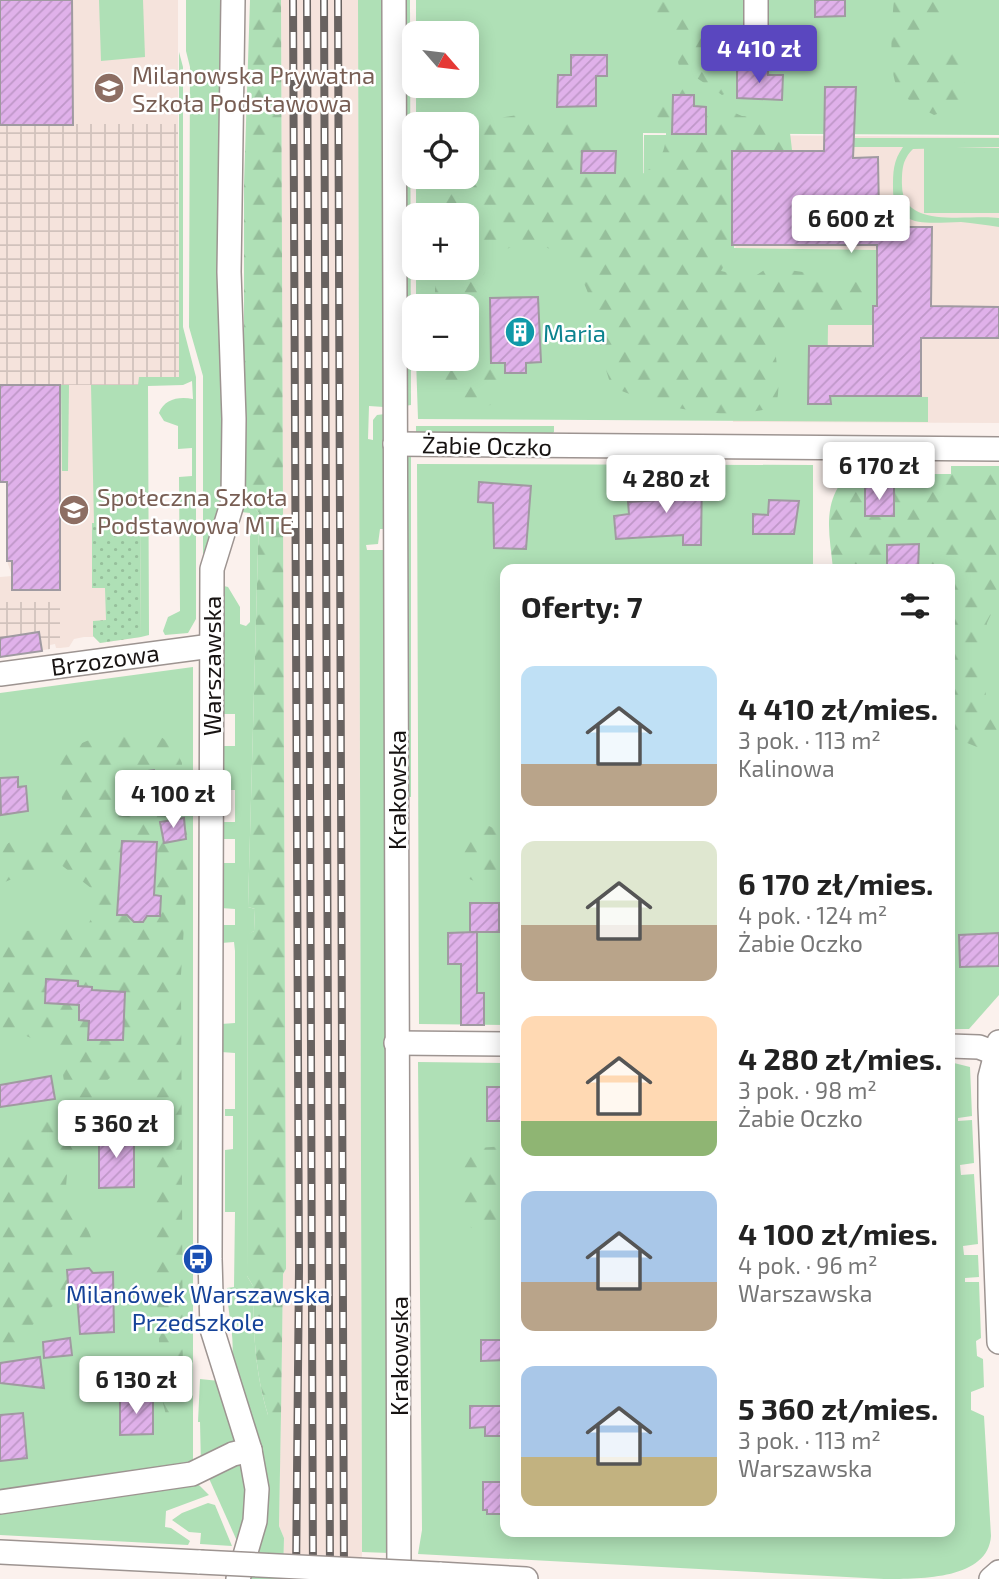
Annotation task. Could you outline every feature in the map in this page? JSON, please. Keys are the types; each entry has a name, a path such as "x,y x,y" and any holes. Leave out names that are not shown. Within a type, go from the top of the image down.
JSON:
{"street":[{"name":"Warszawska","path":"233,0 229,272 234,419 233,501 212,569 210,1310 214,1338 250,1450 257,1505 239,1579"},
{"name":"Krakowska","path":"394,0 399,1579"},
{"path":"756,0 756,41 803,43"},
{"name":"Żabie Oczko","path":"395,444 999,449"},
{"name":"Brzozowa","path":"0,674 211,646"},
{"path":"396,1043 500,1044"},
{"path":"955,1046 997,1048 990,1107 999,1342"},
{"path":"0,1502 192,1474 233,1454 250,1450"},
{"path":"0,1552 526,1579"},
{"path":"991,1579 999,1572"}],"shaded area":[{"path":"0,0 73,124 178,124 179,377 139,377 139,385 0,385"},
{"name":"Milanowska Prywatna Szkoła Podstawowa","path":"39,0 178,0 178,124 73,125"},
{"path":"281,0 358,0 362,1579 283,1579 284,1538 279,1526 283,1274 286,1269"},
{"path":"737,135 999,137 999,423 733,422"},
{"name":"Społeczna Szkoła Podstawowa MTE","path":"61,385 139,385 141,637 100,643 94,637 84,637 74,639 69,647 60,648 60,602 0,602 0,577 12,576 7,561 7,483 0,482 0,442 60,442"},
{"path":"0,602 60,602 60,648 56,648 55,644 50,645 50,649 0,657"}],"green space":[{"path":"99,0 143,0 145,57 101,61"},
{"path":"186,0 225,0 225,493 218,525 203,559 203,376 189,327 190,67 186,51"},
{"path":"250,0 281,0 286,1269 283,1274 281,1415 268,1415 260,1383 253,1286 247,1276 248,934 254,931 255,909 248,907 259,513 244,495 244,184"},
{"path":"358,0 382,0 384,407 369,406 368,439 373,440 373,420 377,415 385,414 385,529 380,529 378,544 366,545 367,550 385,550 389,1553 362,1552"},
{"path":"402,0 410,0 410,21 402,21"},
{"path":"416,0 744,0 744,27 709,34 709,48 806,51 765,26 765,0 999,0 999,135 643,133 644,233 644,135 737,135 734,248 881,250 880,303 876,303 876,325 828,325 827,396 928,397 928,422 418,419 416,371 479,371 479,294 416,294 416,280 479,280 479,203 416,203 416,189 479,189 479,112 416,112 416,98 480,98 480,21 416,21"},
{"path":"656,0 681,0 681,10 711,42 720,67 735,85 732,91 722,95 679,66 672,39 657,20"},
{"path":"894,0 959,0 950,18 926,27 919,40 927,54 936,57 949,49 962,58 965,78 962,95 952,107 934,115 910,100 895,81 892,59"},
{"path":"179,52 183,67 183,327 196,377 196,619 188,633 165,635 163,631 168,617 180,611 179,477 192,476 192,448 178,449 178,426 164,421 159,413 164,404 173,400 193,399 192,381 183,385 148,386 149,635 141,637 140,523 94,523 91,385 138,385 139,377 179,377"},
{"path":"673,88 696,90 721,107 742,116 783,119 789,124 792,150 739,150 734,249 721,271 752,278 769,267 843,278 863,284 863,306 849,313 801,318 775,338 778,380 776,407 714,413 672,407 612,387 590,297 584,283 569,260 550,249 516,246 495,256 484,273 478,294 435,294 435,280 479,280 479,203 433,203 434,189 479,189 479,121 518,115 587,127 621,173 635,179 656,163 663,152 666,126 656,116 661,101"},
{"path":"402,98 410,98 410,112 403,112"},
{"path":"853,138 999,138 999,147 913,149 903,166 902,185 905,199 913,209 924,214 939,217 999,218 999,227 961,222 927,223 907,218 895,202 893,189 894,167 903,147 853,147"},
{"path":"924,148 999,148 999,213 924,213"},
{"path":"403,189 410,189 411,203 403,203"},
{"path":"403,280 411,280 411,294 403,294"},
{"path":"479,352 499,379 500,389 491,405 481,406 453,398 436,371 479,371"},
{"path":"404,371 411,371 411,405 404,406"},
{"path":"61,385 69,385 68,471 62,471"},
{"path":"416,426 554,426 554,432 551,435 416,434"},
{"path":"243,428 246,428 244,495 259,513 248,907 255,909 254,931 248,935 247,1276 253,1286 260,1383 268,1415 281,1415 279,1526 284,1538 283,1579 249,1579 267,1488 266,1473 232,1358 227,1288 234,1287 235,1212 225,1212 225,1150 233,1149 233,1116 225,1116 225,1109 235,1109 235,1053 221,1052 221,1024 235,1023 235,951 234,942 221,943 221,925 235,925 235,909 221,908 221,863 235,863 235,839 221,839 221,822 235,822 235,790 221,790 221,746 235,746 235,714 221,714 220,585 228,587 240,607 240,624 246,626 250,622 250,513 241,512"},
{"path":"411,454 411,797 403,796 406,460"},
{"path":"417,464 813,465 813,564 500,564 500,1025 419,1024"},
{"path":"951,466 999,466 999,995 969,1029 955,1029 955,564 951,564"},
{"path":"887,474 999,474 999,597 987,623 981,665 987,701 999,715 999,756 955,738 955,564 832,564 830,512 836,490 843,480"},
{"path":"92,523 140,523 141,637 100,643 93,636 93,621 106,620 105,588 92,588"},
{"path":"193,667 193,1463 0,1492 0,693"},
{"path":"108,734 161,737 174,746 182,763 182,807 189,844 181,975 183,1404 175,1424 167,1419 162,1399 148,1126 124,1081 111,1077 98,1088 96,1106 72,1154 67,1175 65,1197 82,1212 94,1246 64,1296 37,1320 16,1344 0,1386 0,1244 4,1227 0,1145 63,1100 64,1084 62,1070 49,1050 27,1036 0,1027 0,937 22,931 86,928 94,914 91,888 56,861 0,884 0,849 14,839 33,842 56,827 62,799 56,767 66,754 78,745"},
{"path":"489,826 500,831 500,889 470,879 458,868 455,853 460,836 466,828"},
{"path":"418,1062 500,1063 500,1537 955,1537 955,1063 970,1067 972,1116 958,1118 958,1121 972,1120 974,1163 960,1165 961,1175 974,1174 978,1244 963,1246 964,1255 978,1255 979,1277 965,1278 965,1282 979,1282 981,1338 976,1341 977,1356 983,1359 984,1387 971,1392 971,1410 984,1416 991,1536 987,1550 978,1561 951,1574 884,1579 418,1554 422,1530"},
{"path":"500,1146 500,1231 477,1232 460,1219 461,1168 477,1148"},
{"path":"200,1379 219,1381 236,1440 201,1466 198,1422"},
{"path":"239,1461 243,1466 248,1509 237,1541 207,1474"},
{"path":"195,1481 209,1495 166,1511 165,1527 190,1541 188,1545 0,1535 0,1510"},
{"path":"208,1503 215,1505 232,1546 200,1544 201,1533 189,1532 172,1520"}],"building":[{"path":"0,0 72,0 73,125 0,125"},
{"path":"815,0 845,0 845,16 815,17"},
{"path":"571,55 607,55 607,76 596,76 596,106 557,107 558,75 571,75"},
{"path":"737,70 768,70 768,75 783,75 782,100 737,98"},
{"path":"825,87 856,87 853,158 878,157 879,214 900,214 900,227 932,227 931,306 999,307 999,338 921,338 921,396 830,396 831,404 808,404 809,346 873,346 873,306 877,306 877,245 732,245 732,151 824,151"},
{"path":"673,95 694,95 694,106 706,107 706,134 672,134"},
{"path":"582,151 616,151 615,173 581,173"},
{"name":"Maria","path":"538,297 541,362 526,363 526,373 505,373 505,363 491,363 490,298"},
{"path":"0,385 60,385 60,590 12,590 12,561 7,561 7,482 0,482"},
{"path":"684,475 702,476 701,545 683,545 683,535 616,539 614,516 629,514 628,502 660,500 671,486 683,486"},
{"path":"479,482 531,486 526,549 494,548 493,503 478,502"},
{"path":"865,487 894,487 894,516 865,516"},
{"path":"769,500 799,501 794,534 753,534 753,514 768,515"},
{"path":"919,544 918,564 887,564 887,545"},
{"path":"39,632 42,651 0,657 0,638"},
{"path":"154,770 159,796 129,800 125,774"},
{"path":"18,777 18,787 26,786 28,811 1,815 0,778"},
{"path":"184,818 186,839 164,843 160,822"},
{"path":"122,841 157,842 154,895 161,896 160,916 147,916 143,922 134,922 127,915 117,915"},
{"path":"470,903 499,903 499,932 477,932 477,993 484,993 484,1025 461,1025 461,964 448,964 448,933 476,932 470,932"},
{"path":"999,933 999,966 960,967 959,935"},
{"path":"46,979 78,981 78,986 92,987 92,990 125,992 123,1040 88,1040 89,1021 79,1020 79,1005 45,1003"},
{"path":"51,1076 55,1099 0,1107 0,1085"},
{"path":"487,1087 500,1087 500,1121 487,1121"},
{"path":"99,1132 134,1132 134,1187 99,1188"},
{"path":"89,1268 93,1273 113,1272 114,1332 80,1334 77,1295 69,1296 67,1270"},
{"path":"70,1338 72,1355 44,1358 43,1342"},
{"path":"481,1340 500,1340 500,1360 481,1361"},
{"path":"40,1357 44,1388 0,1383 0,1363"},
{"path":"153,1397 153,1434 120,1435 120,1398"},
{"path":"470,1406 500,1406 500,1436 485,1436 485,1427 470,1428"},
{"path":"23,1413 27,1458 0,1461 0,1415"},
{"path":"483,1482 500,1482 500,1514 487,1514 487,1510 483,1510"}],"railway":[{"path":"293,0 299,1268 296,1579"},
{"path":"307,0 313,1579"},
{"path":"324,0 330,1579"},
{"path":"338,0 344,1579"}],"place":[{"name":"Milanowska Prywatna Szkoła Podstawowa","path":"109,88"},
{"name":"Maria","path":"520,332"},
{"name":"Społeczna Szkoła Podstawowa MTE","path":"74,510"},
{"name":"Milanówek Warszawska Przedszkole","path":"198,1259"}]}
